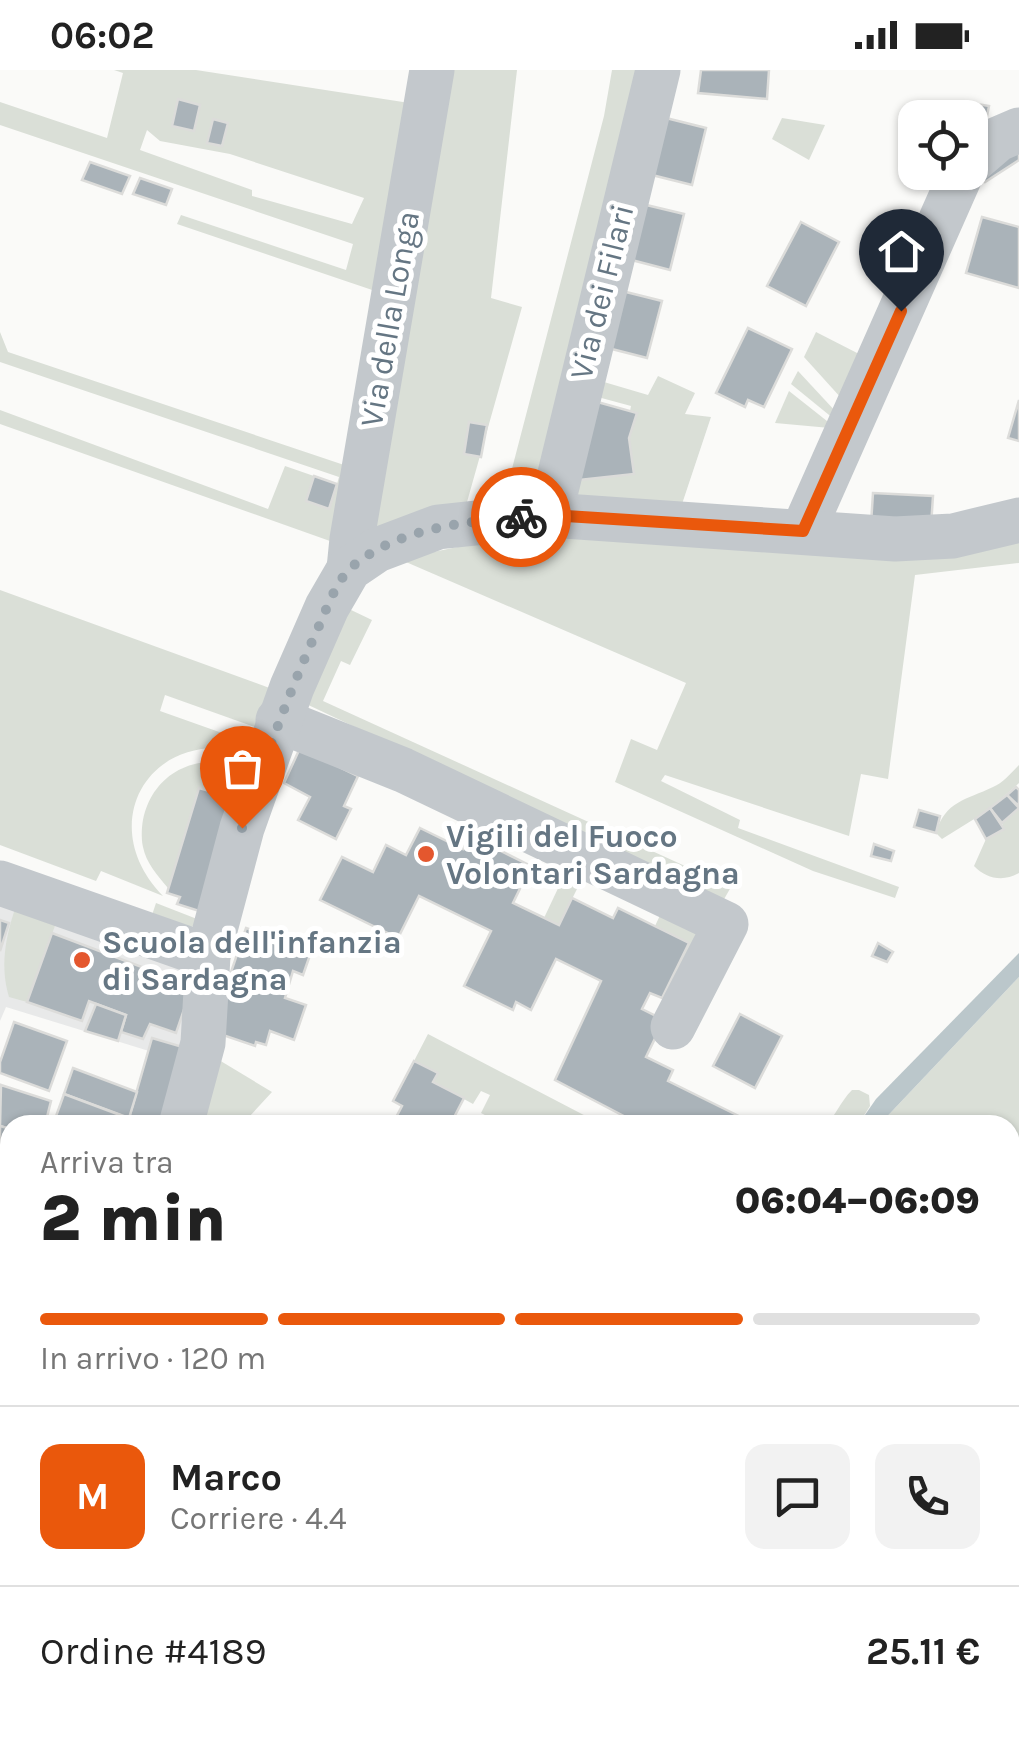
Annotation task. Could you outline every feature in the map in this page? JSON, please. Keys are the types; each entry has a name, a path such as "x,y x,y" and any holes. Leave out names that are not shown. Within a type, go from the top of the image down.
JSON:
{"street":[{"name":"Via della Longa","path":"350,569 432,70"},
{"name":"Via dei Filari","path":"550,515 658,70"},
{"path":"988,148 1019,130"},
{"path":"803,531 954,190"},
{"path":"184,1115 203,1043 208,956 237,846 278,720 328,608 350,569 377,550 438,528 550,515 895,539 953,536 1019,520"},
{"path":"278,720 404,770 726,924 673,1027"},
{"path":"0,883 208,956"}],"shaded area":[{"path":"114,70 196,70 416,104 387,295 177,224 181,215 346,270 353,244 0,125 0,102 107,138 123,73","holes":["147,130 160,141 230,154 364,198 352,224 252,196 252,190 140,150"]},
{"path":"448,70 517,70 491,298 522,307 467,502 360,542"},
{"path":"612,70 648,70 538,505 502,507 604,116"},
{"path":"782,118 825,125 809,160 772,139"},
{"path":"0,332 8,352 359,470 344,546 0,424 0,410 268,509 285,466 337,484 339,477 0,362"},
{"path":"816,332 861,355 842,399 804,357"},
{"path":"798,371 837,413 834,419 791,384"},
{"path":"658,376 695,393 685,414 711,417 680,510 570,505 579,480 634,474 629,438 637,413 630,411 631,406 583,393 587,377 648,395"},
{"path":"789,391 832,425 830,428 775,423"},
{"path":"511,536 1019,542 1019,563 915,575 888,779 861,774 849,836 665,775 661,781 740,820 738,828 899,887 895,898 813,871 615,782 631,739 657,750 686,683 399,559"},
{"path":"0,590 275,690 260,729 165,695 160,711 253,744 250,753 215,748 185,753 160,767 143,787 133,811 133,839 142,868 163,896 101,871 96,881 0,845"},
{"path":"349,609 372,620 350,665 341,661 323,701 731,887 723,901 302,702"},
{"path":"193,764 227,765 217,793 199,788 168,888 143,847 144,816 156,789 166,778"},
{"path":"1019,765 1019,783 987,811 942,839 936,833 951,808 997,785"},
{"path":"1019,808 1019,873 1001,878 984,874 974,866 986,839 1004,829 1002,823"},
{"path":"570,863 586,871 559,925 544,918"},
{"path":"0,903 188,972 187,1048 153,1038 149,1051 6,1007 0,1021"},
{"path":"156,903 197,919 197,924 184,931 152,915"},
{"path":"664,907 713,931 673,1005 662,998 689,943 655,926"},
{"path":"15,909 56,923 27,1002 9,997 5,975 6,942"},
{"path":"1019,953 1019,977 888,1115 865,1115 876,1099"},
{"path":"1019,977 1019,1115 888,1115"},
{"path":"428,1034 584,1115 485,1115 481,1113 490,1095 481,1091 473,1104 433,1082 437,1073 414,1061"},
{"path":"214,1057 272,1092 251,1115 194,1115"},
{"path":"852,1090 859,1090 869,1095 870,1106 864,1115 834,1115"}],"building":[{"path":"701,70 769,70 767,99 698,93"},
{"path":"178,99 200,105 194,131 172,126"},
{"path":"658,116 706,128 692,185 644,173"},
{"path":"213,119 228,123 222,146 207,143"},
{"path":"1019,150 1019,160 988,180 988,162"},
{"path":"90,162 130,176 122,194 82,180"},
{"path":"140,178 172,189 166,205 133,194"},
{"path":"638,203 684,214 670,270 624,258"},
{"path":"982,217 1019,227 1019,288 966,273"},
{"path":"801,222 839,242 806,306 767,286"},
{"path":"618,290 662,301 647,358 604,347"},
{"path":"748,328 792,349 764,407 748,400 745,407 716,393"},
{"path":"1019,400 1019,441 1008,438"},
{"path":"594,401 637,413 629,438 634,474 579,480"},
{"path":"469,422 487,425 481,457 464,454"},
{"path":"314,476 337,484 329,509 306,501"},
{"path":"873,493 933,496 931,526 871,524"},
{"path":"300,748 358,776 344,806 351,809 336,839 298,820 310,797 284,783"},
{"path":"1016,787 1019,790 1019,806 1007,795"},
{"path":"199,788 234,798 199,911 177,904 180,897 167,893"},
{"path":"1007,795 1019,808 1002,823 990,808"},
{"path":"990,808 1004,829 986,839 975,819"},
{"path":"919,810 940,816 936,833 914,827"},
{"path":"420,828 463,849 469,835 531,866 513,903 559,925 572,898 613,918 618,908 689,943 662,998 650,993 642,1009 664,1020 646,1057 673,1070 668,1081 737,1115 622,1115 555,1080 601,981 556,959 531,1010 516,1002 513,1010 464,986 491,931 419,896 398,938 320,900 342,857 373,872 386,845 406,855"},
{"path":"874,844 894,851 891,861 871,856"},
{"path":"0,920 9,923 0,951"},
{"path":"246,928 277,939 275,944 310,955 303,975 293,971 285,998 306,1005 294,1040 270,1031 266,1045 256,1042 255,1046 211,1031"},
{"name":"Scuola dell'infanzia di Sardagna","path":"52,933 192,986 176,1033 150,1024 143,1039 121,1032 126,1015 89,1001 82,1021 27,1002"},
{"path":"878,943 893,952 887,962 872,956"},
{"path":"96,1004 126,1015 118,1041 85,1031"},
{"path":"740,1014 782,1036 755,1088 713,1066"},
{"path":"14,1022 67,1041 49,1091 0,1073"},
{"path":"152,1038 193,1050 174,1115 130,1115"},
{"path":"414,1061 438,1073 433,1082 464,1098 455,1115 397,1115 402,1106 393,1101"},
{"path":"73,1068 137,1092 130,1115 64,1094"},
{"path":"1,1085 51,1101 48,1115 0,1115"},
{"path":"64,1094 120,1115 56,1115"}],"way so far":[{"path":"242,828 278,720 328,608 350,569 377,550 407,537 482,520 521,517"}],"place":[{"name":"Vigili del Fuoco Volontari Sardagna","path":"426,854"},
{"name":"Scuola dell'infanzia di Sardagna","path":"82,960"}],"route":[{"path":"521,517 550,515 803,531 901,311"}]}
